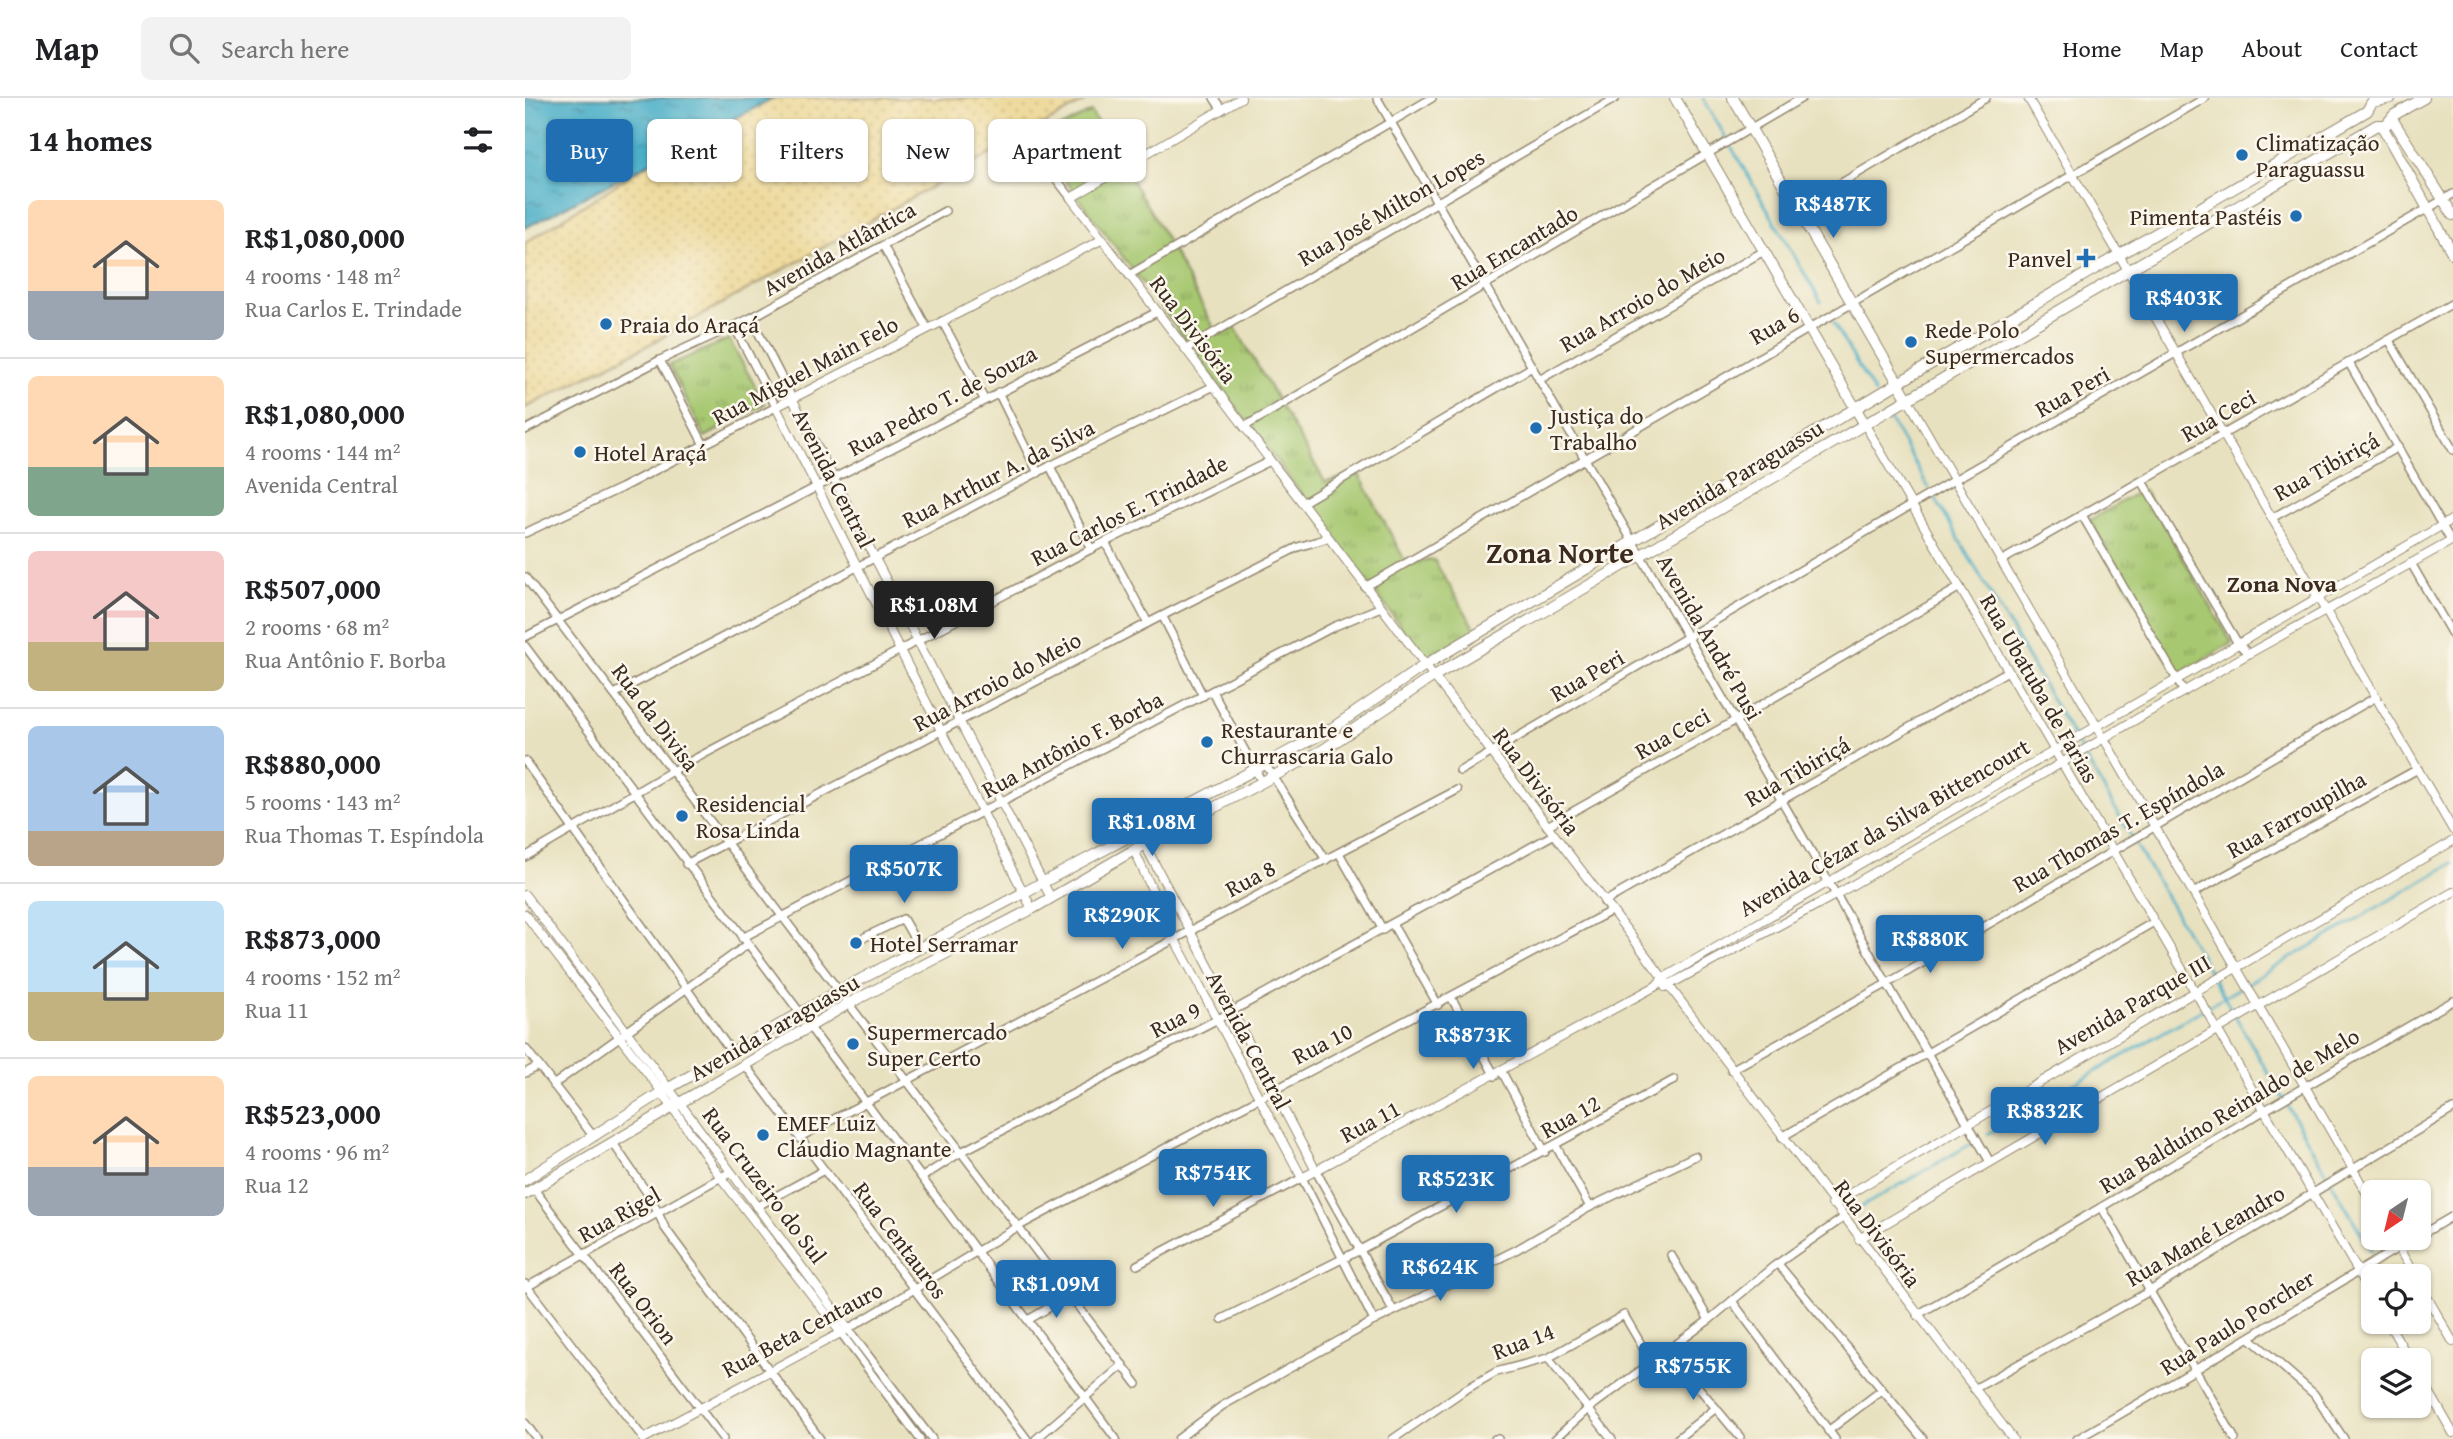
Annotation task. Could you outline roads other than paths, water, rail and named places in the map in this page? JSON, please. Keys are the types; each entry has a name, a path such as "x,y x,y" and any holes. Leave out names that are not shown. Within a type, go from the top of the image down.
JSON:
{"main road":[{"name":"Rua Ubatuba de Farias","path":"1675,98 1864,423"},
{"name":"Rua Ubatuba de Farias","path":"1733,98 1907,398"},
{"name":"Avenida Paraguassu","path":"530,1192 848,1004 1032,909 1134,850 1323,750 1434,676 1880,413 2424,98"},
{"name":"Avenida Paraguassu","path":"525,1180 595,1138 666,1090 839,991 1044,885 1331,729 1426,665 1898,383 2252,178 2367,105 2385,99"},
{"path":"2385,99 2392,105 2393,117 2449,196 2453,215"},
{"path":"2367,105 2368,118 2379,126 2453,254"},
{"path":"2252,178 2261,193"}],"street":[{"path":"1214,98 1222,110"},
{"path":"1071,198 1241,98"},
{"name":"Avenida André Pusi","path":"1377,98 1990,1162"},
{"path":"1129,275 1432,98"},
{"name":"Rua José Milton Lopes","path":"1186,349 1616,98"},
{"name":"Rua Encantado","path":"1244,427 1802,98"},
{"path":"1797,209 1986,98"},
{"path":"2028,98 2453,830"},
{"name":"Rua 6","path":"1365,587 2205,98"},
{"name":"Rua Divisória","path":"1059,182 2013,1439"},
{"name":"Rua Peri","path":"1460,771 1954,480 2449,196"},
{"name":"Avenida Atlântica","path":"525,430 660,360 751,318 884,247 944,211"},
{"name":"Rua Miguel Main Felo","path":"525,533 704,445 1103,239"},
{"path":"884,247 927,328"},
{"name":"Rua Arroio do Meio","path":"1539,380 1764,251"},
{"name":"Rua Ceci","path":"2001,561 2453,303"},
{"name":"Rua Pedro T. de Souza","path":"525,637 1157,312"},
{"name":"Avenida Central","path":"751,318 1051,898"},
{"path":"942,321 984,399"},
{"name":"Avenida Central","path":"734,326 1032,909"},
{"path":"2389,340 2453,450"},
{"path":"660,360 704,445"},
{"path":"2349,363 2452,540"},
{"path":"1301,503 1532,367"},
{"name":"Rua Arthur A. da Silva","path":"614,694 859,569 875,558 1051,466 1214,386"},
{"path":"997,392 1038,473"},
{"name":"Rua Ubatuba de Farias","path":"1907,398 2097,727 2100,739 2151,829 2244,979 2348,1170 2361,1188"},
{"name":"Rua Ubatuba de Farias","path":"1864,423 2054,749 2066,760 2113,851 2263,1110 2317,1191 2361,1266"},
{"name":"Rua Tibiriçá","path":"2272,518 2398,447"},
{"name":"Rua Carlos E. Trindade","path":"525,857 672,771 1091,549 1270,461"},
{"path":"1051,466 1091,549"},
{"path":"2142,481 2237,642 2248,654"},
{"path":"2083,515 2184,692"},
{"name":"Avenida Cézar da Silva Bittencourt","path":"1662,979 2054,749 2087,733 2237,642 2453,519"},
{"name":"Rua Arroio do Meio","path":"686,864 1148,623 1298,547 1328,538"},
{"name":"Avenida Cézar da Silva Bittencourt","path":"1669,988 1837,894 2248,654 2452,540"},
{"path":"1105,542 1148,623"},
{"path":"2411,563 2453,636"},
{"name":"Rua da Divisa","path":"525,577 1137,1384"},
{"name":"Rua Ceci","path":"1547,826 1736,720 1959,587"},
{"name":"Rua Antônio F. Borba","path":"553,1085 782,916 1002,803 1333,627 1381,607"},
{"path":"1163,617 1203,696"},
{"path":"525,646 801,1014"},
{"name":"Rua Tibiriçá","path":"1604,902 2008,671"},
{"path":"1212,691 1262,782"},
{"name":"Rua Thomas T. Espíndola","path":"1731,1070 1888,984 2376,697"},
{"path":"525,761 733,1054"},
{"path":"1266,765 1326,860"},
{"name":"Rua Farroupilha","path":"2193,893 2418,769"},
{"name":"Rua 8","path":"800,1137 1457,790"},
{"name":"Rua 9","path":"924,1176 961,1152 1216,1020 1553,835"},
{"name":"Avenida Parque III","path":"1832,1204 1968,1122 2453,841"},
{"name":"Avenida Central","path":"1145,845 1358,1251 1393,1310"},
{"name":"Avenida Central","path":"1134,850 1175,940 1302,1178 1374,1321"},
{"path":"1339,853 1383,930"},
{"path":"1859,1239 2453,892"},
{"name":"Rua Cruzeiro do Sul","path":"525,895 621,1033"},
{"name":"Rua 10","path":"978,1250 1611,911"},
{"name":"Rua Cruzeiro do Sul","path":"525,914 666,1090 720,1178 844,1331"},
{"path":"865,937 903,919 920,948"},
{"path":"1782,1137 2154,922"},
{"path":"1393,925 1438,1004"},
{"path":"549,946 558,940"},
{"name":"Rua 11","path":"1137,1265 1498,1074 1655,986 1662,979"},
{"path":"1655,986 1669,988"},
{"path":"1451,997 1545,1152"},
{"name":"Rua Balduíno Reinaldo de Melo","path":"1917,1315 2102,1208 2275,1102 2453,1001"},
{"path":"809,1026 924,1176 1085,1399 1117,1439"},
{"path":"525,1048 595,1138"},
{"name":"Rua Centauros","path":"745,1065 1027,1439"},
{"path":"525,1073 538,1066"},
{"name":"Rua 12","path":"1222,1319 1343,1259 1674,1080"},
{"name":"Rua Cruzeiro do Sul","path":"677,1107 730,1172 844,1331"},
{"name":"Rua Mané Leandro","path":"1974,1389 2148,1292 2453,1109"},
{"path":"613,1143 659,1214 665,1228 820,1439"},
{"path":"1556,1146 1590,1207"},
{"path":"1178,1439 1222,1406 1393,1310 1514,1251 1590,1207 1695,1156"},
{"path":"756,1207 824,1170"},
{"name":"Rua Rigel","path":"526,1286 584,1256 730,1172"},
{"name":"Rua Orion","path":"530,1192 584,1256 723,1439"},
{"path":"2102,1208 2235,1439"},
{"name":"Rua Paulo Porcher","path":"2431,1229 2453,1216"},
{"path":"1555,1439 1588,1409 1709,1320 1778,1264 1843,1218"},
{"name":"Rua Beta Centauro","path":"643,1439 844,1331 978,1250"},
{"path":"2395,1250 2405,1264"},
{"name":"Rua Paulo Porcher","path":"2369,1264 2395,1250"},
{"path":"1671,1255 1709,1320"},
{"path":"1778,1264 1923,1439"},
{"name":"Rua Paulo Porcher","path":"2077,1439 2195,1373 2361,1269"},
{"path":"526,1286 643,1439"},
{"path":"1028,1320 1070,1295"},
{"path":"1732,1301 1835,1439"},
{"path":"2431,1302 2450,1331 2453,1342"},
{"name":"Rua 14","path":"1393,1439 1496,1372 1548,1357 1624,1315 1652,1363"},
{"path":"844,1331 920,1439"},
{"path":"844,1331 932,1439"},
{"path":"2251,1339 2314,1394 2344,1439"},
{"path":"1668,1351 1739,1437"},
{"path":"1548,1357 1612,1439"},
{"path":"1036,1439 1123,1365"},
{"path":"1828,1431 1882,1390"},
{"path":"2431,1395 2453,1433"},
{"path":"1677,1439 1717,1408"},
{"path":"525,1423 537,1439"}],"water":[{"path":"525,98 774,98 734,119 647,119 647,164 633,172 633,119 546,119 546,182 613,182 525,228"}],"waterway":[{"path":"1703,98 1821,302"},
{"path":"1833,323 1875,394"},
{"path":"1887,415 1929,488"},
{"path":"1935,498 2372,1252"},
{"path":"2248,983 2453,863"},
{"path":"1988,1134 2243,986"},
{"path":"1856,1210 1971,1144"}],"place":[{"name":"Climatização Paraguassu","path":"2242,155"},
{"name":"Pimenta Pastéis","path":"2296,216"},
{"name":"Panvel","path":"2086,258"},
{"name":"Praia do Araçá","path":"606,324"},
{"name":"Rede Polo Supermercados","path":"1911,342"},
{"name":"Justiça do Trabalho","path":"1536,428"},
{"name":"Hotel Araçá","path":"580,452"},
{"name":"Restaurante e Churrascaria Galo","path":"1207,742"},
{"name":"Residencial Rosa Linda","path":"682,816"},
{"name":"Hotel Serramar","path":"856,943"},
{"name":"Supermercado Super Certo","path":"853,1044"},
{"name":"EMEF Luiz Cláudio Magnante","path":"763,1135"}],"district":[{"name":"Zona Norte","path":"1560,552"},
{"name":"Zona Nova","path":"2282,583"}]}
